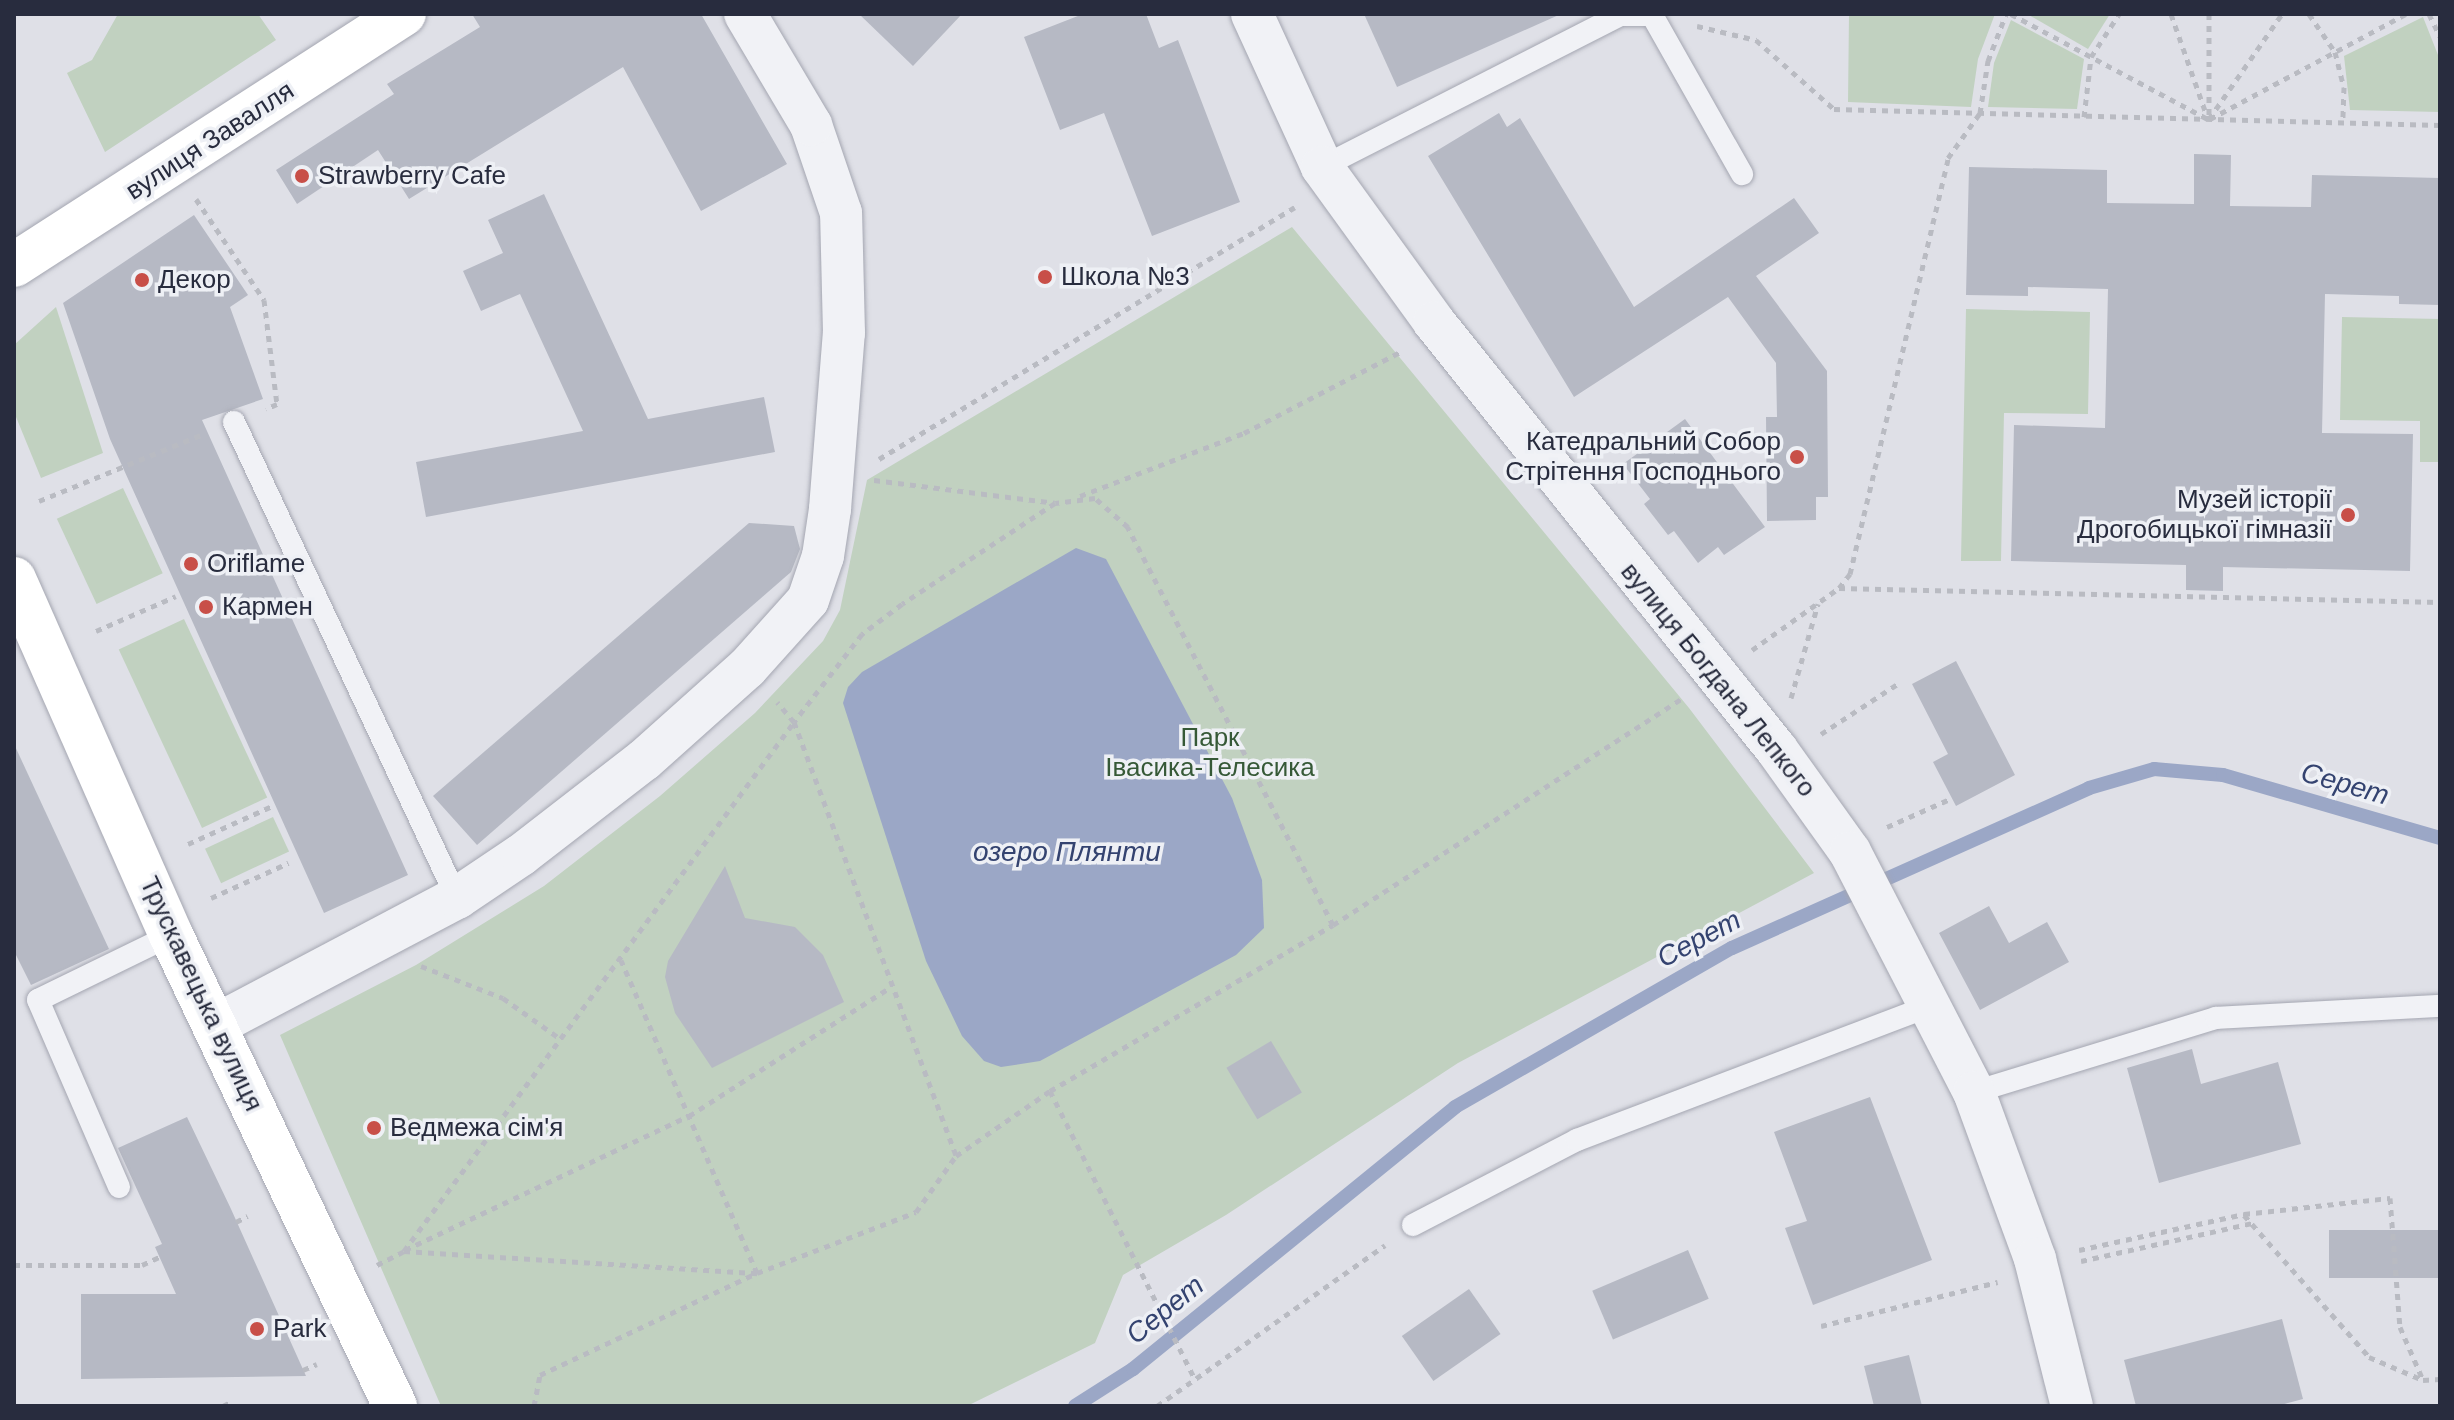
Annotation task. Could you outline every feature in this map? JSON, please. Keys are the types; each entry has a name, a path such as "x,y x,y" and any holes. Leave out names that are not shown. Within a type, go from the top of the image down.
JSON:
{"main road":[{"name":"вулиця Завалля","path":"14,265 404,14"},
{"name":"Трускавецька вулиця","path":"14,579 171,935 395,1406"}],"street":[{"path":"214,1026 457,898 644,760 747,668 808,600 823,556 844,333 841,213 811,125 745,14"},
{"name":"вулиця Богдана Лепкого","path":"1252,14 1322,167 1434,322 1786,762 1866,841 1892,925 1974,1092 2036,1265 2072,1406"}],"lane":[{"path":"1322,167 1620,14 1652,15 1742,174"},
{"path":"234,422 457,898"},
{"path":"119,1187 38,1000 171,935"},
{"path":"1413,1225 1577,1140 1933,1005"},
{"path":"1974,1092 2216,1018 2440,1006"}],"path":[{"path":"534,1406 540,1375 757,1273 916,1212 956,1156 1050,1091 1333,925 1715,675 1839,588 1850,574 1948,158 1980,113 1988,61 2009,14 2209,120"},
{"path":"2084,117 2091,57 2119,14"},
{"path":"2171,14 2209,120"},
{"path":"2209,14 2209,120"},
{"path":"2209,120 2282,14"},
{"path":"2309,14 2335,52 2344,87 2343,123"},
{"path":"2209,120 2406,14"},
{"path":"2429,14 2440,37"},
{"path":"1652,15 1756,40 1834,109 2440,125"},
{"path":"39,501 277,404 264,300 195,197"},
{"path":"868,466 1295,207"},
{"path":"404,1251 559,1038 621,960 862,634 1055,503 1244,433 1388,361 1434,322"},
{"path":"862,476 1055,503"},
{"path":"1075,497 1107,504 1128,527 1333,925"},
{"path":"1839,588 2438,599"},
{"path":"96,631 176,596"},
{"path":"1789,705 1818,603"},
{"path":"747,668 794,722 889,988 956,1156"},
{"path":"1815,737 1899,683"},
{"path":"1866,841 1952,798"},
{"path":"188,844 272,806"},
{"path":"211,898 288,863"},
{"path":"621,960 757,1273"},
{"path":"409,963 503,998 559,1038"},
{"path":"371,1268 689,1116 889,988"},
{"path":"1050,1091 1148,1295 1195,1379"},
{"path":"1821,1326 2036,1265 2244,1214 2390,1198 2400,1327 2423,1380"},
{"path":"2244,1214 2369,1357 2423,1380 2440,1379"},
{"path":"236,1222 248,1216"},
{"path":"2036,1265 2252,1223"},
{"path":"1157,1406 1413,1225"},
{"path":"404,1251 757,1273"},
{"path":"14,1265 142,1265 159,1257"},
{"path":"303,1370 317,1364"}],"green space":[{"path":"118,14 258,14 276,40 105,152 67,73 92,60"},
{"path":"1849,14 1995,14 1978,59 1971,107 1848,102"},
{"path":"2027,14 2110,14 2088,49"},
{"path":"2423,17 2440,60 2440,112 2350,110 2344,56"},
{"path":"2011,20 2084,59 2077,109 1988,107 1994,63"},
{"name":"Парк Івасика-Телесика","path":"1292,227 1689,708 1814,873 1458,1063 1226,1215 1123,1275 1095,1343 967,1406 441,1406 280,1035 416,965 544,886 660,796 755,713 823,641 840,610 867,480"},
{"path":"56,307 103,453 41,478 14,412 14,345"},
{"path":"1966,309 2090,312 2088,414 2004,413 2001,561 1961,561"},
{"path":"2342,317 2440,319 2440,462 2420,462 2420,421 2340,420"},
{"path":"123,488 163,573 97,604 57,519"},
{"path":"184,619 267,798 202,828 119,649"},
{"path":"273,817 289,851 221,883 205,849"}],"water":[{"name":"озеро Плянти","path":"1076,548 1106,559 1232,798 1262,880 1264,928 1236,955 1040,1061 1001,1067 984,1061 962,1036 926,961 843,703 848,687 862,672"}],"building":[{"path":"472,14 701,14 787,164 701,211 623,67 409,199 378,150 297,204 276,170 394,94 387,84 480,27"},
{"path":"859,14 962,14 913,66"},
{"path":"1083,14 1146,14 1159,48 1178,40 1240,202 1152,236 1104,113 1060,130 1024,37"},
{"path":"1364,14 1561,14 1397,87"},
{"path":"1499,113 1507,127 1520,118 1634,307 1794,198 1819,233 1756,276 1827,371 1828,497 1816,497 1816,520 1767,521 1766,417 1777,417 1776,363 1728,297 1574,397 1428,156"},
{"path":"2194,154 2231,155 2230,206 2311,207 2312,175 2440,178 2440,305 2399,304 2399,296 2325,294 2322,433 2413,434 2410,571 2223,567 2223,591 2186,590 2186,565 2011,561 2014,425 2105,428 2108,289 2028,287 2028,296 1966,295 1969,167 2107,170 2107,203 2194,204"},
{"path":"544,194 648,419 764,397 775,452 426,517 416,462 583,431 520,294 481,311 463,271 503,253 488,220"},
{"path":"194,215 248,295 230,307 263,399 202,420 408,875 324,913 110,439 63,303"},
{"path":"1685,419 1765,527 1724,555 1718,547 1698,563 1674,531 1668,535 1644,504 1650,499 1623,464"},
{"path":"749,523 794,526 800,549 791,572 477,845 433,796"},
{"path":"1956,661 2015,775 1956,806 1933,762 1948,754 1912,684"},
{"path":"14,744 109,949 31,985 14,951"},
{"path":"725,866 745,918 795,927 823,955 844,1002 712,1068 675,1013 665,977 668,961"},
{"path":"1989,906 2009,943 2047,922 2069,962 1980,1010 1939,933"},
{"path":"1271,1041 1302,1092 1257,1119 1226,1068"},
{"path":"2192,1049 2201,1084 2278,1062 2301,1144 2159,1183 2127,1068"},
{"path":"1870,1097 1932,1260 1813,1305 1785,1228 1807,1221 1774,1132"},
{"path":"187,1117 306,1376 81,1379 81,1294 176,1294 155,1247 162,1244 118,1148"},
{"path":"2329,1230 2440,1230 2440,1278 2329,1278"},
{"path":"1688,1250 1709,1299 1613,1339 1592,1291"},
{"path":"1469,1289 1501,1334 1433,1381 1402,1336"},
{"path":"2282,1319 2303,1399 2277,1406 2136,1406 2124,1360"},
{"path":"1909,1355 1922,1406 1874,1406 1864,1366"}],"waterway":[{"name":"Серет","path":"1075,1406 1133,1369 1455,1107 1732,948 2089,788 2154,769 2223,775 2440,838"}],"place":[{"name":"Strawberry Cafe","path":"302,176"},
{"name":"Школа №3","path":"1045,277"},
{"name":"Декор","path":"142,280"},
{"name":"Катедральний Собор Стрітення Господнього","path":"1797,457"},
{"name":"Музей історії Дрогобицької гімназії","path":"2348,515"},
{"name":"Oriflame","path":"191,564"},
{"name":"Кармен","path":"206,607"},
{"name":"Ведмежа сім'я","path":"374,1128"},
{"name":"Park","path":"257,1329"}]}
